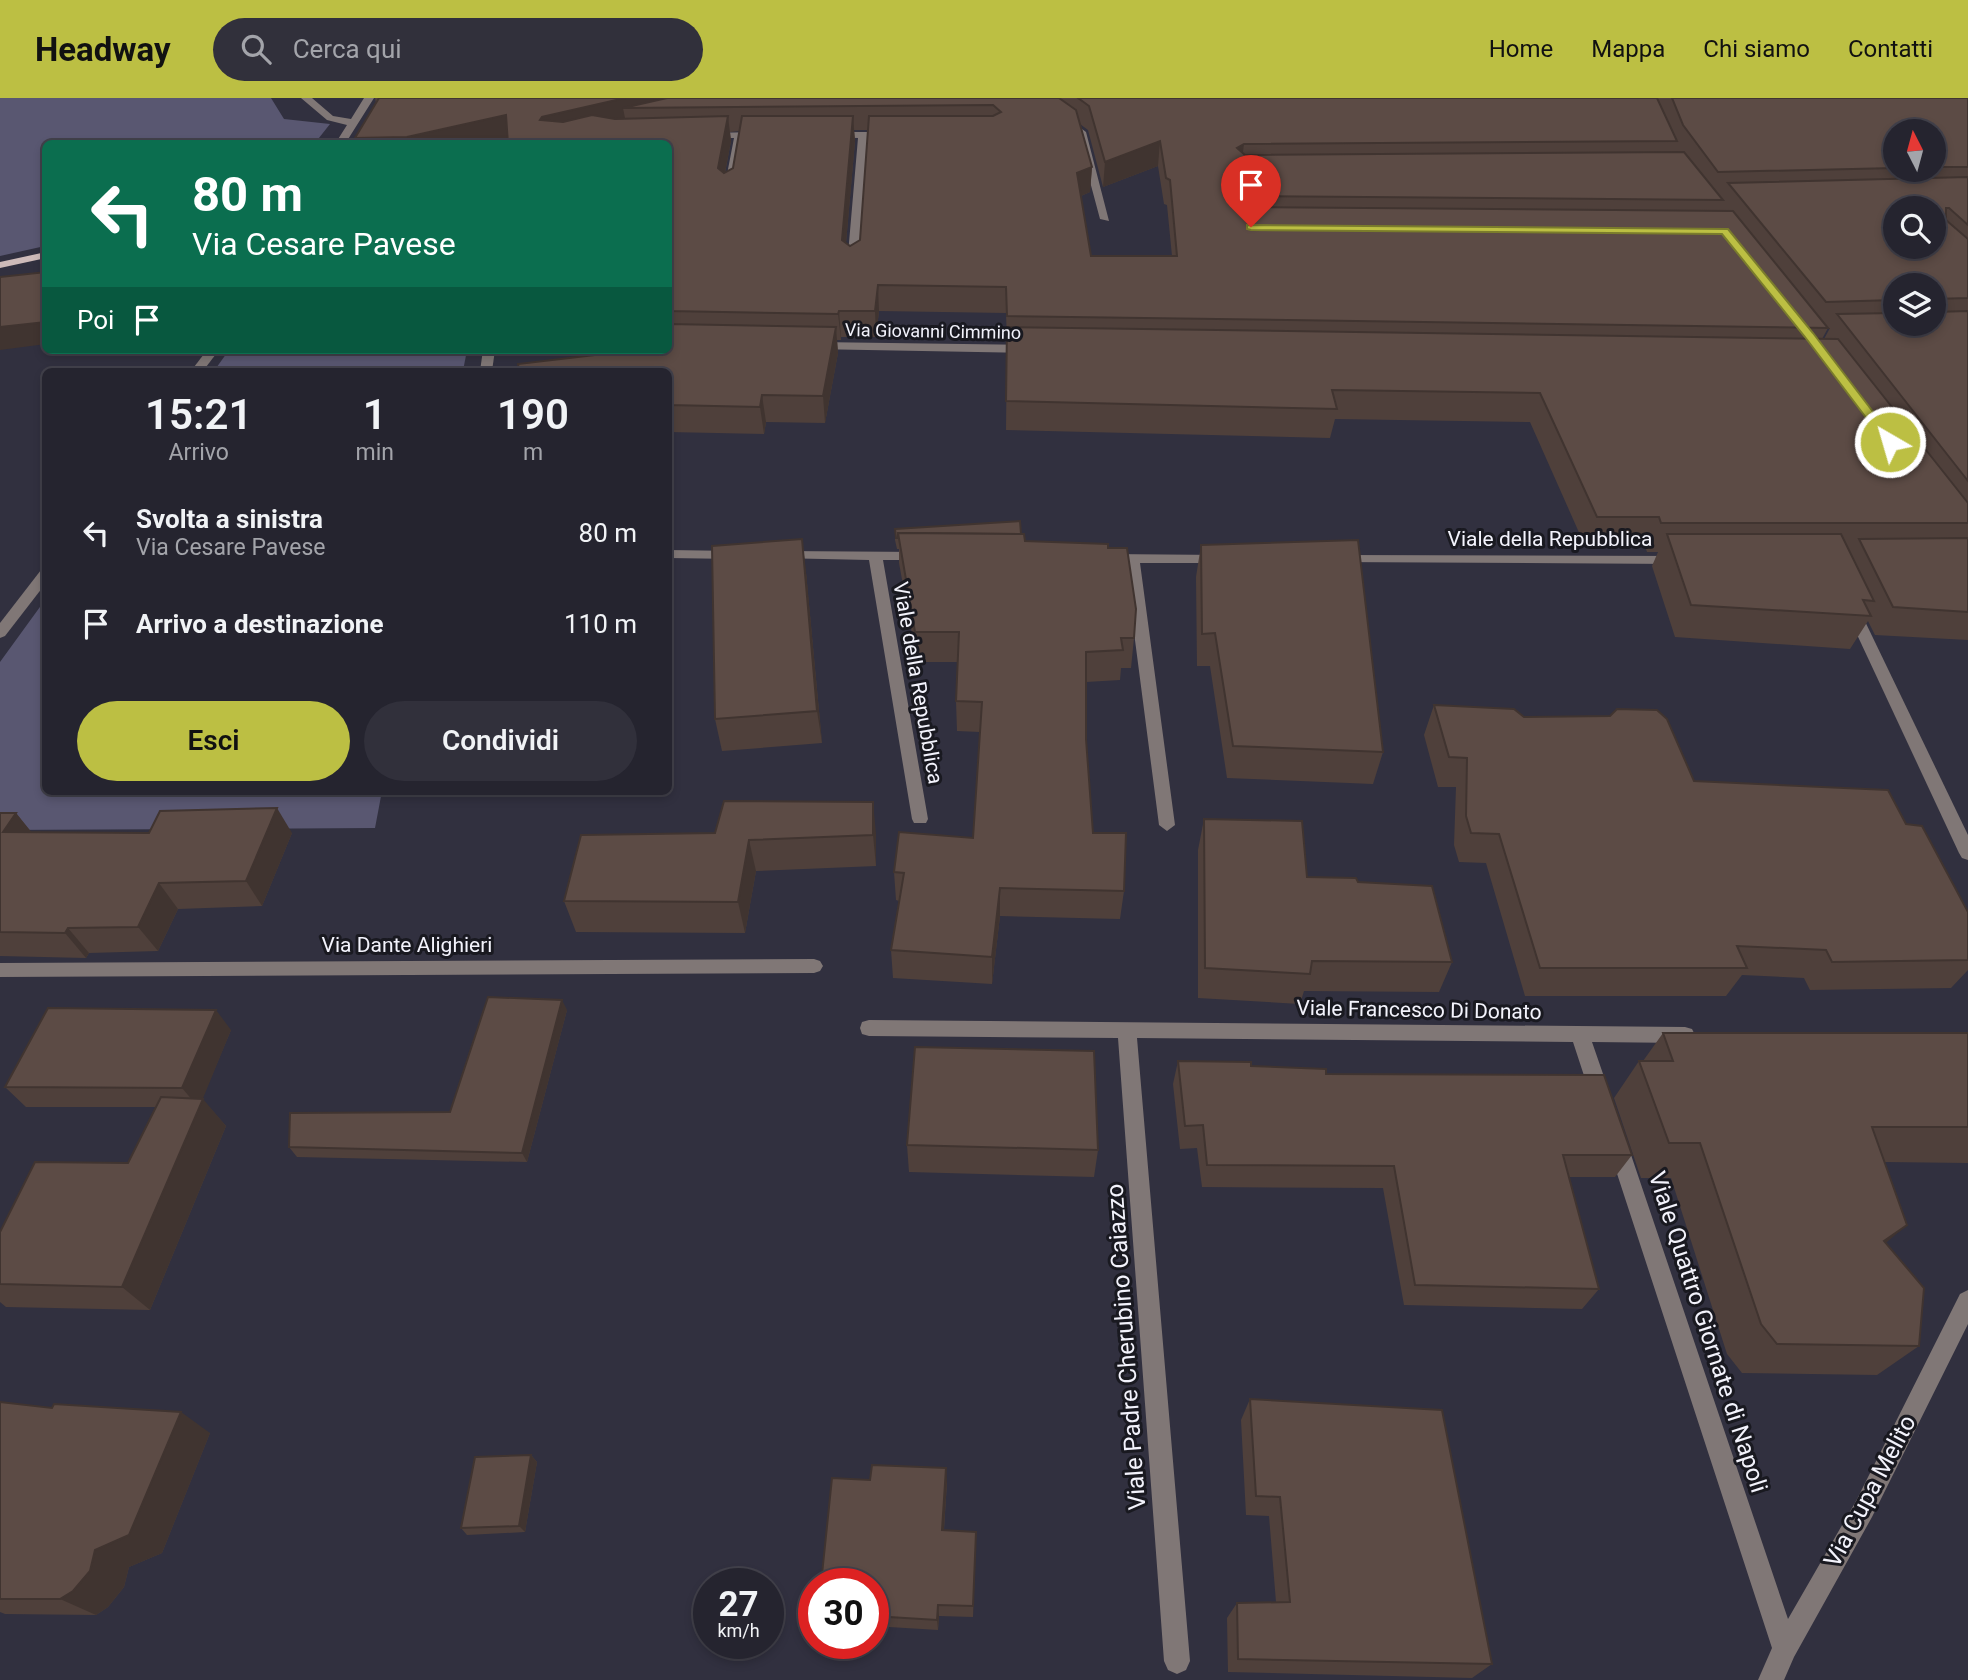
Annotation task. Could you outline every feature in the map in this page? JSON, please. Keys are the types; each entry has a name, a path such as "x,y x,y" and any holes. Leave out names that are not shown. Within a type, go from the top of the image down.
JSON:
{"main road":[{"path":"0,265 42,255"}],"street":[{"path":"306,98 330,118 354,123"},
{"path":"343,140 369,98"},
{"path":"1035,98 1081,132 1105,219"},
{"path":"729,193 738,135"},
{"path":"701,136 780,135"},
{"path":"822,135 902,135"},
{"path":"853,266 863,135"},
{"name":"Via Giovanni Cimmino","path":"808,346 1046,350"},
{"path":"199,368 210,354"},
{"name":"Viale della Repubblica","path":"672,554 943,556"},
{"name":"Viale della Repubblica","path":"876,555 920,819"},
{"path":"1092,558 1244,559"},
{"path":"1132,559 1167,825"},
{"name":"Viale della Repubblica","path":"1328,559 1690,560"},
{"path":"0,633 42,578"},
{"path":"1847,597 1968,853"},
{"name":"Via Dante Alighieri","path":"0,970 814,966"},
{"name":"Viale Francesco Di Donato","path":"869,1028 1705,1035"},
{"name":"Viale Padre Cherubino Caiazzo","path":"1127,1030 1177,1661"},
{"name":"Viale Quattro Giornate di Napoli","path":"1580,1034 1785,1647"},
{"name":"Via Cupa Melito","path":"1771,1680 1785,1647 1864,1509 1968,1301"}],"shaded area":[{"path":"0,98 271,98 284,119 330,124 317,140 42,140 42,247 0,256"},
{"path":"226,354 466,354 464,368 216,368"},
{"path":"42,604 42,795 381,795 375,828 0,830 0,662"}],"building":[{"path":"379,98 625,98 542,117 540,120 563,122 592,115 615,119 728,116 718,168 724,173 733,168 742,116 853,116 842,240 850,246 860,240 869,116 993,116 1001,112 993,105 623,108 667,98 1059,98 1076,110 1092,167 1077,173 1091,256 1177,256 1170,180 1166,178 1160,141 1105,162 1089,106 1078,98 1657,98 1677,141 1244,144 1237,148 1245,155 1684,152 1723,200 1255,196 1247,203 1255,207 1733,211 1828,328 1007,316 1006,287 878,285 875,311 839,311 838,314 672,311 672,140 508,140 506,115 407,137 355,138"},
{"path":"1672,98 1968,98 1968,167 1946,167 1946,119 1883,119 1883,168 1718,172 1683,125"},
{"path":"1968,177 1968,225 1946,208 1946,196 1883,196 1883,259 1946,259 1946,220 1968,239 1968,298 1946,299 1946,273 1883,273 1883,300 1826,302 1728,183 1883,179 1883,182 1946,182 1946,178"},
{"path":"42,272 42,322 0,327 0,277"},
{"path":"1968,311 1968,481 1837,314 1883,313 1883,336 1946,336 1946,312"},
{"path":"672,324 836,327 823,396 762,395 760,407 672,405 672,368 519,368 518,364 603,354 672,354"},
{"path":"1007,327 1838,339 1968,503 1968,523 1661,523 1659,517 1597,517 1540,393 1332,390 1337,409 1006,401"},
{"path":"1020,521 1021,534 898,533 896,538 895,529"},
{"path":"898,533 1024,534 1025,541 1108,544 1108,548 1127,548 1136,609 1134,638 1121,638 1123,650 1086,652 1086,739 1093,833 1126,833 1124,891 1000,888 992,957 891,950 904,873 894,872 899,832 973,838 982,702 956,701 959,632 915,632"},
{"path":"1667,534 1841,534 1874,601 1863,600 1871,616 1691,605"},
{"path":"1968,538 1968,612 1893,607 1859,539"},
{"path":"802,539 817,711 715,719 712,546"},
{"path":"1358,540 1383,752 1233,746 1215,633 1202,634 1201,545"},
{"path":"1434,705 1514,709 1524,717 1610,716 1617,709 1657,710 1667,719 1694,781 1888,790 1906,824 1922,826 1968,912 1968,960 1832,962 1826,950 1737,946 1747,968 1540,968 1499,834 1471,833 1466,816 1467,758 1449,757"},
{"path":"724,801 873,802 873,835 749,840 738,902 564,901 581,835 715,833"},
{"path":"277,808 246,881 159,883 138,927 68,928 65,933 0,932 0,813 16,813 3,832 149,833 160,811"},
{"path":"1204,819 1302,821 1307,877 1356,878 1358,882 1432,886 1452,962 1312,961 1310,974 1205,968"},
{"path":"488,997 562,1000 522,1153 289,1147 290,1113 450,1112"},
{"path":"48,1008 216,1010 182,1088 5,1087"},
{"path":"1663,1033 1968,1033 1968,1127 1872,1127 1907,1225 1884,1241 1924,1288 1919,1346 1777,1344 1761,1324 1700,1143 1669,1143 1639,1061 1673,1061"},
{"path":"915,1047 1094,1051 1098,1150 907,1145"},
{"path":"1178,1061 1251,1062 1251,1066 1326,1069 1326,1074 1604,1075 1632,1155 1563,1155 1599,1289 1415,1285 1394,1166 1207,1165 1203,1125 1185,1126"},
{"path":"161,1097 203,1099 122,1287 0,1284 0,1232 35,1162 128,1163"},
{"path":"1250,1399 1442,1410 1492,1664 1238,1659 1237,1603 1290,1602 1280,1497 1256,1496"},
{"path":"0,1402 52,1408 54,1404 181,1412 129,1535 95,1550 90,1571 73,1591 60,1599 0,1599"},
{"path":"531,1455 519,1526 461,1528 475,1457"},
{"path":"872,1465 946,1468 942,1530 976,1532 973,1606 938,1605 937,1620 889,1617 889,1568 823,1568 832,1478 870,1480"}],"route":[{"path":"1251,227 1725,231 1809,335 1890,442"}]}
